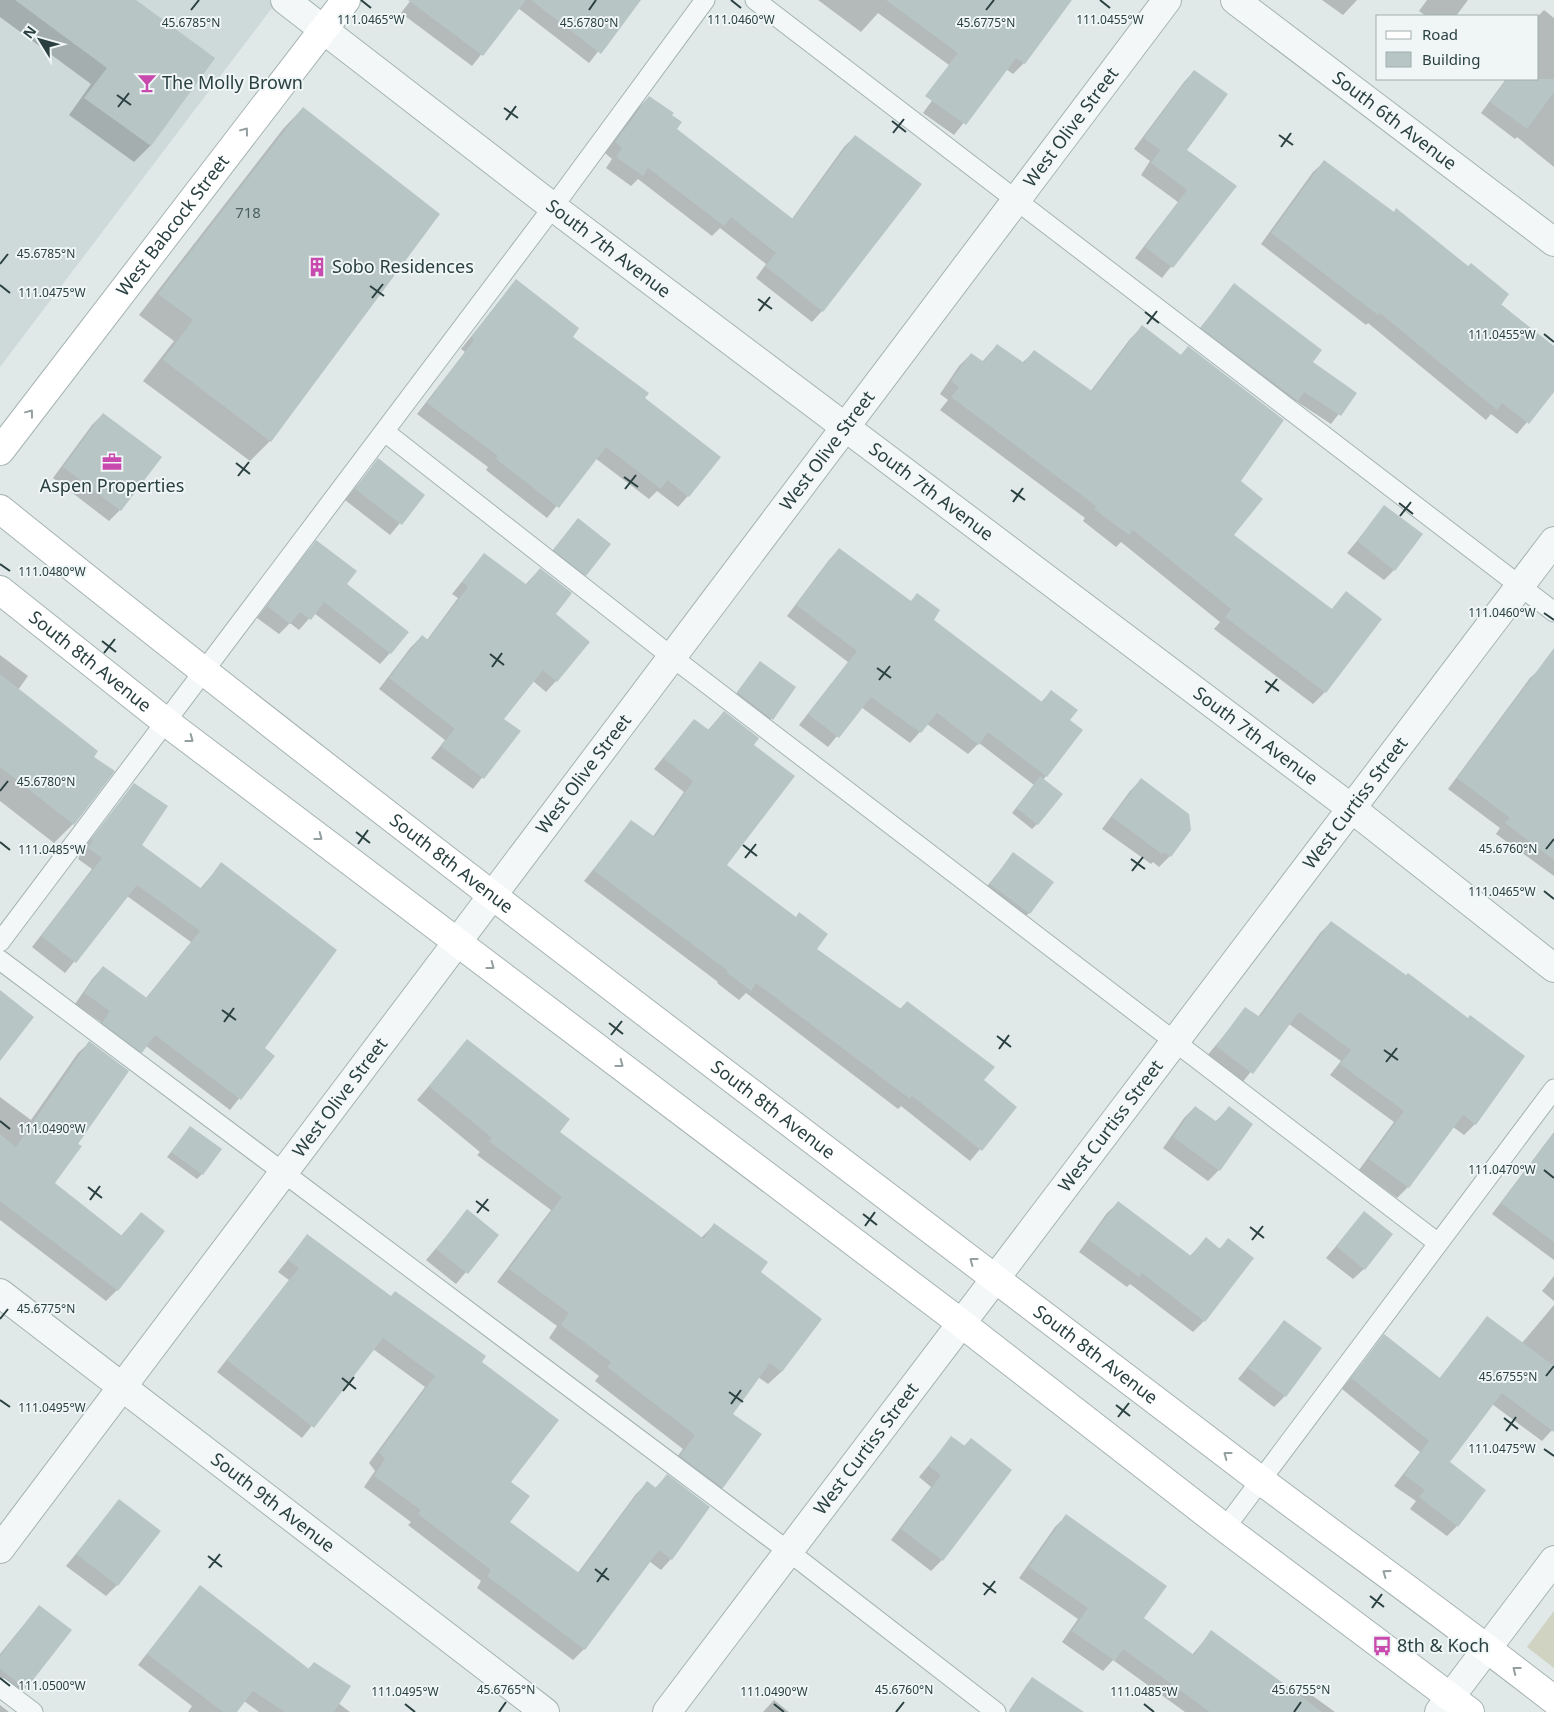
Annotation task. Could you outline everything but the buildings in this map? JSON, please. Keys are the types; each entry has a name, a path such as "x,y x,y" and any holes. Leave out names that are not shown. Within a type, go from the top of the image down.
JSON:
{"street":[{"name":"South 7th Avenue","path":"285,0 553,207 1351,808 1554,968"},
{"name":"West Babcock Street","path":"0,451 346,0"},
{"name":"West Olive Street","path":"0,1549 1167,0"},
{"name":"South 6th Avenue","path":"1235,0 1554,242"},
{"name":"South 8th Avenue","path":"0,509 203,672 493,895 1260,1480 1554,1700"},
{"name":"West Curtiss Street","path":"667,1712 1554,541"},
{"name":"South 8th Avenue","path":"0,590 166,722 961,1323 1453,1707"},
{"name":"South 9th Avenue","path":"0,1292 545,1712"},
{"path":"1453,1707 1487,1648 1554,1560"}],"lane":[{"path":"0,942 385,432 705,0"},
{"path":"755,0 1554,612"},
{"path":"385,432 672,657 1438,1243"},
{"path":"0,960 788,1551 996,1712"},
{"path":"1225,1528 1554,1089"},
{"path":"0,1687 33,1712"}],"shaded area":[{"path":"0,0 278,0 0,367"}],"green space":[{"path":"1554,1611 1554,1668 1527,1647"}],"place":[{"name":"The Molly Brown","path":"147,83"},
{"name":"Sobo Residences","path":"317,267"},
{"name":"Aspen Properties","path":"112,462"},
{"name":"8th & Koch","path":"1382,1646"}]}
